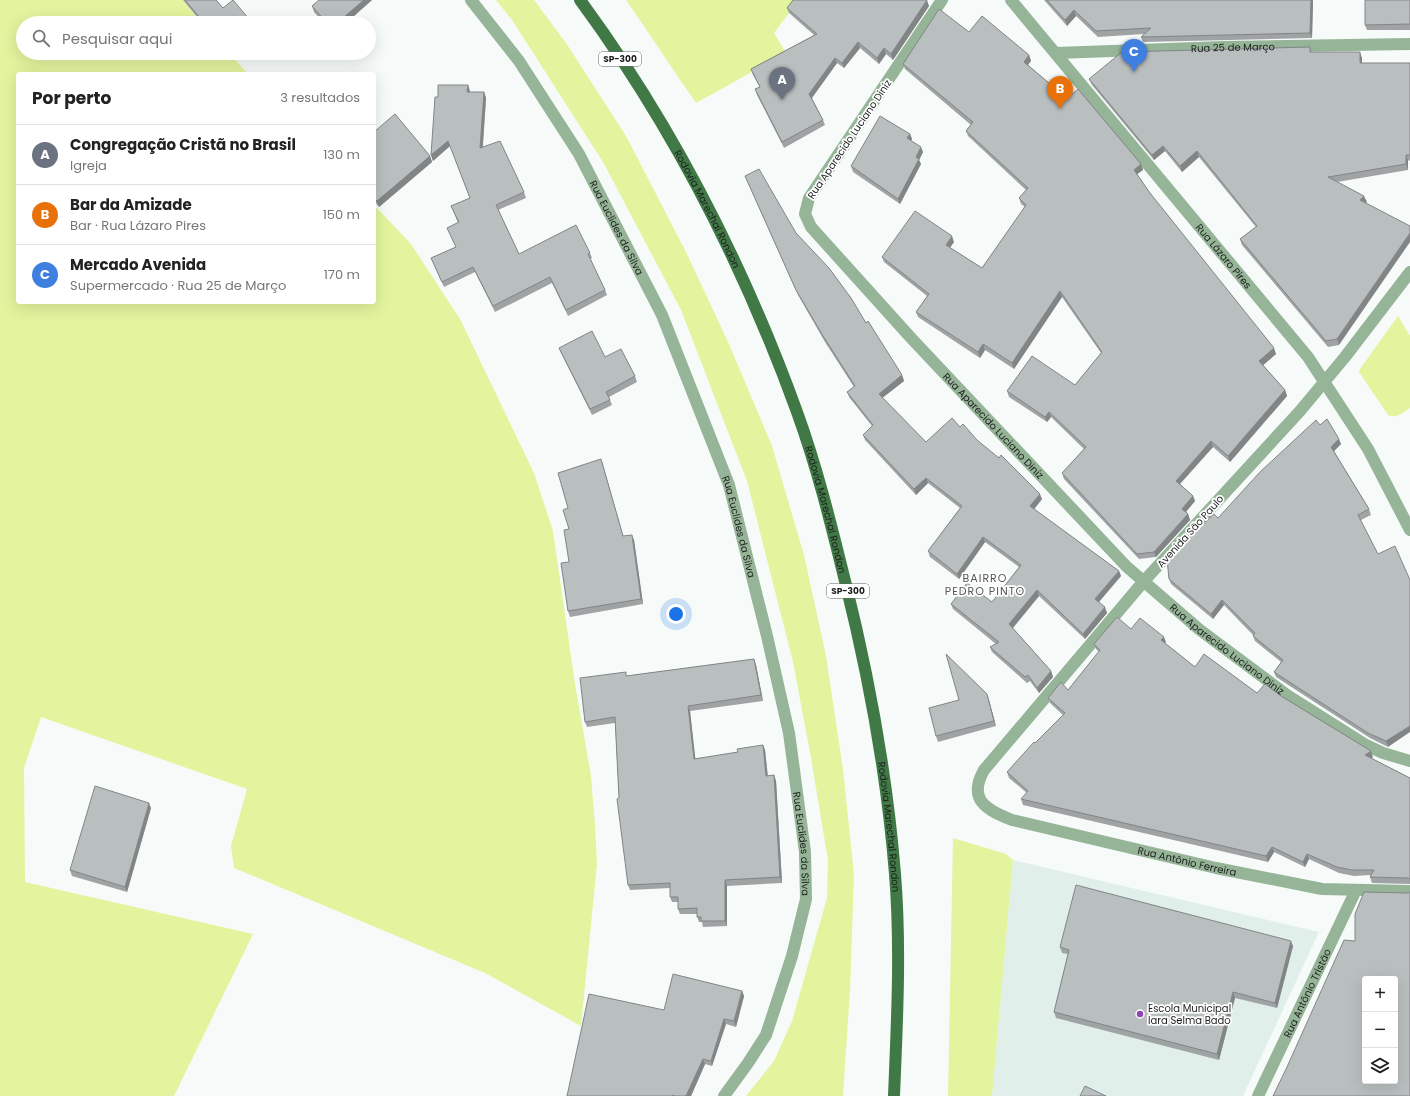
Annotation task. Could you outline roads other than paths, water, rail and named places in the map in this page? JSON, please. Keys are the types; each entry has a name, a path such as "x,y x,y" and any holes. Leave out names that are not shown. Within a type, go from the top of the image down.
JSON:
{"main road":[{"name":"Rodovia Marechal Rondon","path":"580,0 659,120 708,205 759,316 797,413 825,499 862,650 882,761 895,876 898,990 894,1096"}],"street":[{"name":"Rua Euclides da Silva","path":"471,0 519,61 579,154 662,315 729,485 768,636 788,733 805,852 806,898 792,956 766,1035 724,1096"},
{"name":"Rua Aparecido Luciano Diniz","path":"942,0 809,198 805,208 810,227 918,345 1127,567 1200,630 1287,696 1366,745 1383,753 1410,761"},
{"name":"Rua Lázaro Pires","path":"1011,0 1308,357 1368,449 1410,530"},
{"name":"Rua 25 de Março","path":"1056,53 1223,47 1410,44"},
{"name":"Avenida São Paulo","path":"978,792 979,780 984,770 1144,581 1324,382 1410,272"},
{"name":"Rua Antônio Ferreira","path":"978,792 983,804 990,812 1012,820 1216,868 1322,889 1410,891"},
{"name":"Rua Antônio Tristão","path":"1258,1096 1356,890"}],"place":[{"name":"Mercado Avenida","path":"1134,72"},
{"name":"Congregação Cristã no Brasil","path":"782,100"},
{"name":"Bar da Amizade","path":"1060,109"},
{"name":"Escola Municipal Iara Selma Bado","path":"1140,1014"}],"district":[{"name":"BAIRRO PEDRO PINTO","path":"985,584"}]}
